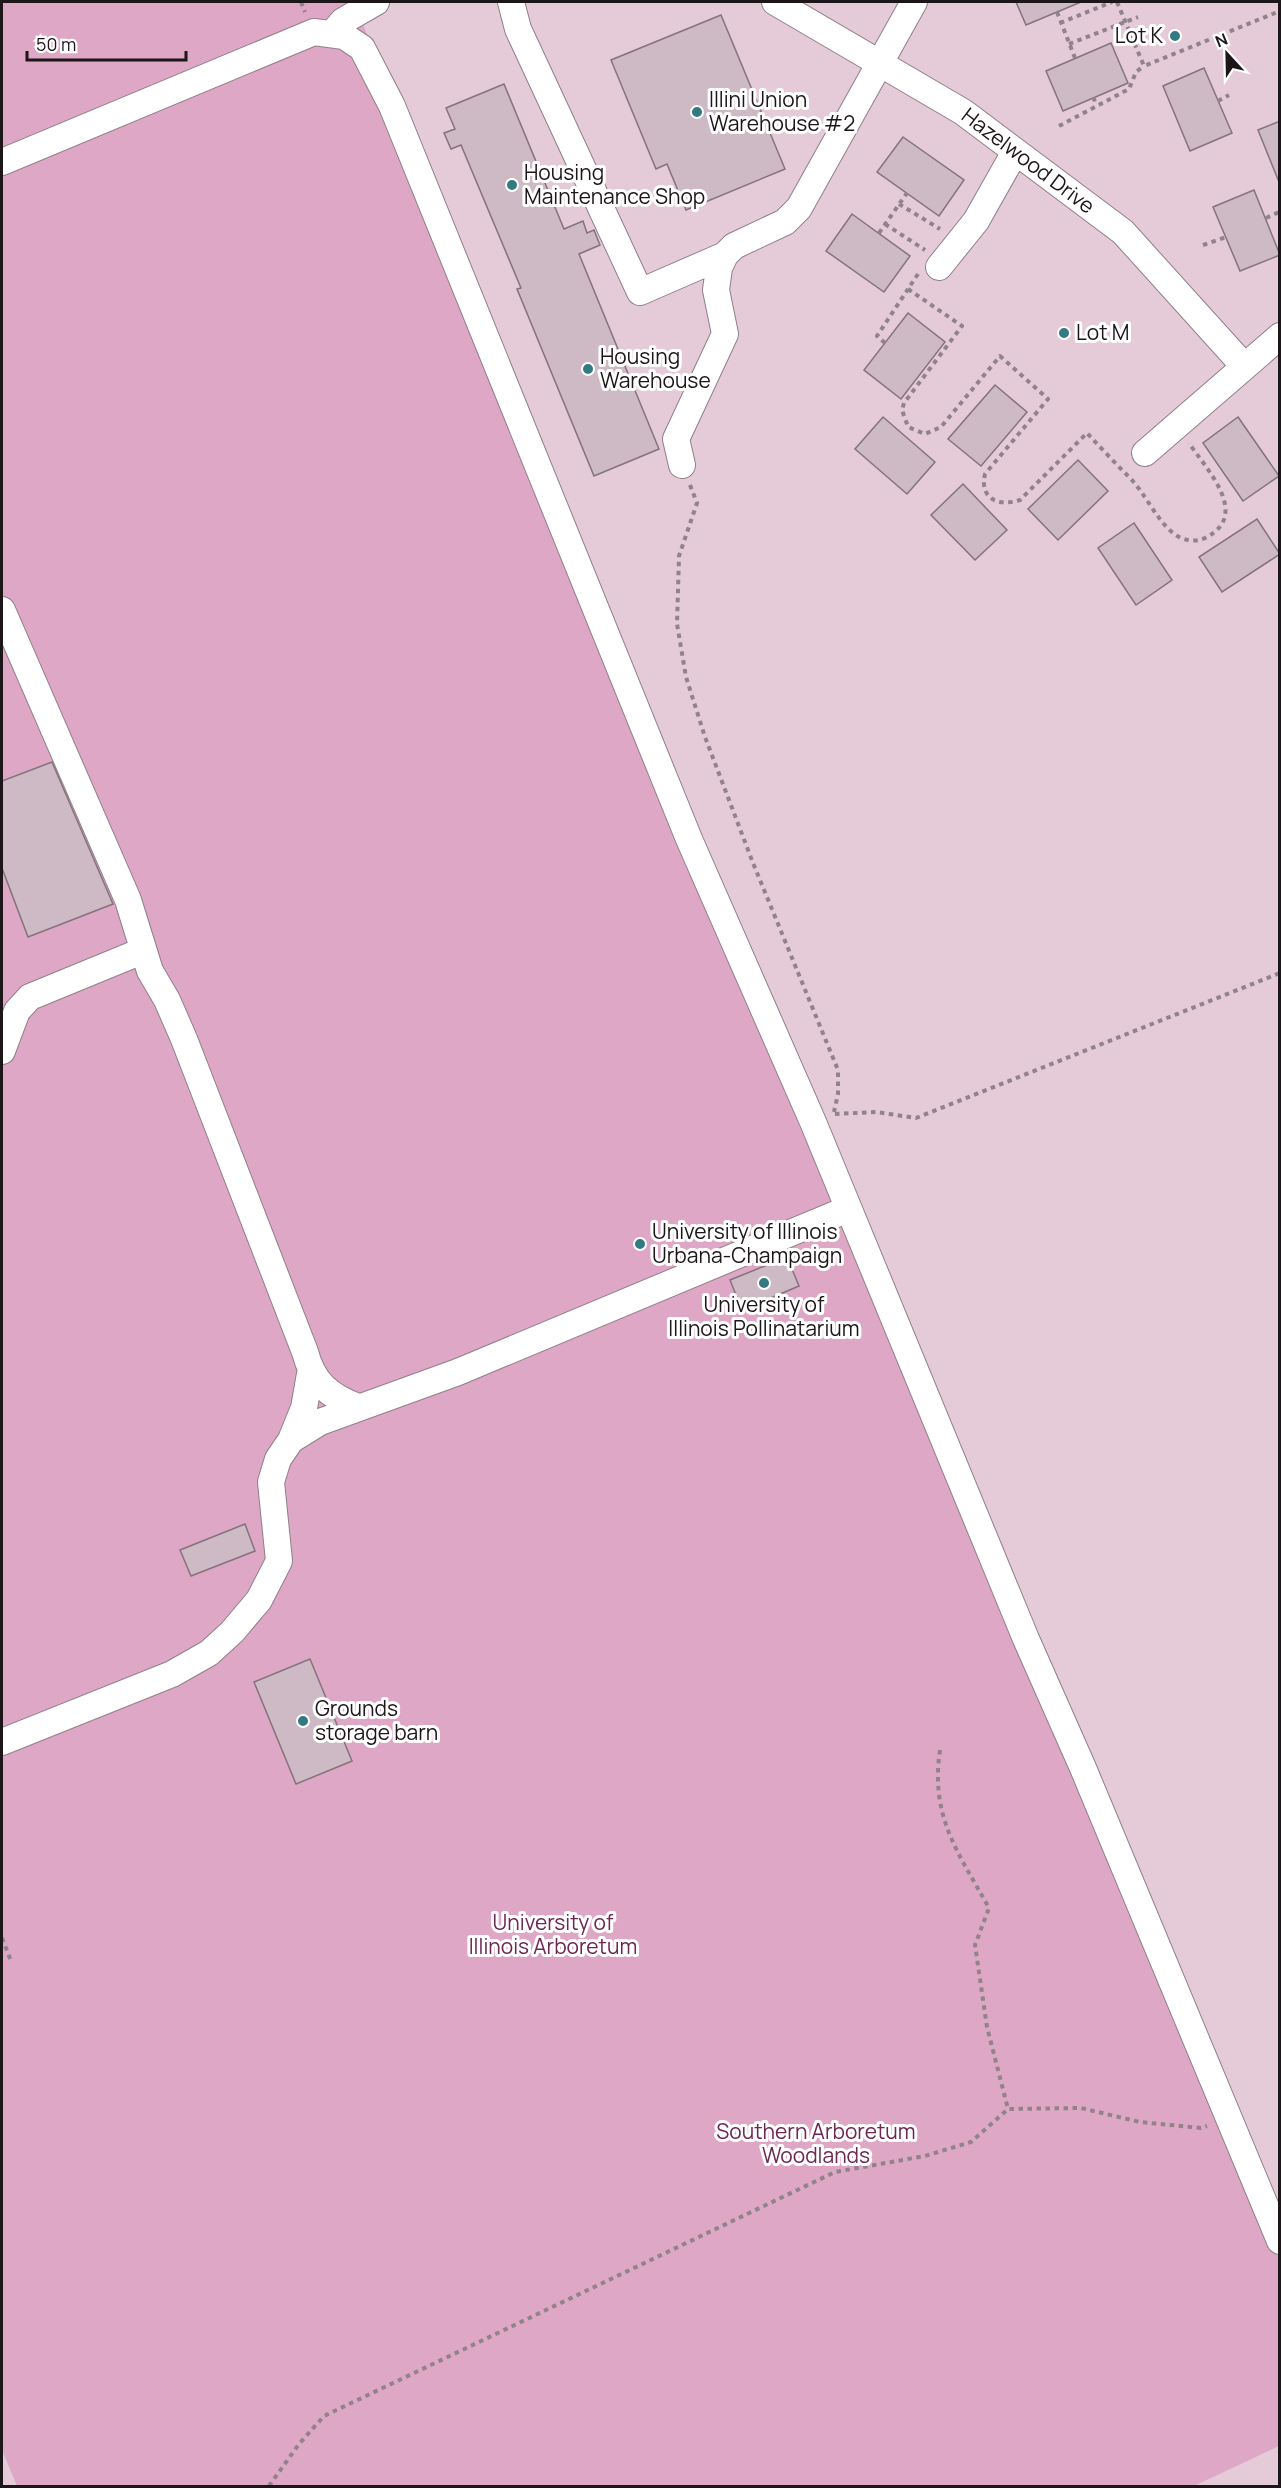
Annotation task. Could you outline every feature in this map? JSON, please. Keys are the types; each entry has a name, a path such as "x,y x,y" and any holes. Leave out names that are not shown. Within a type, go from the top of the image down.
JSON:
{"street":[{"path":"332,34 343,21 376,2"},
{"path":"511,2 518,29 640,292 725,255"},
{"name":"Hazelwood Drive","path":"775,2 963,112 1123,232 1244,366"},
{"path":"682,465 676,439 725,334 716,290 719,268 725,255 734,246 785,222 799,208 878,62 914,2"},
{"path":"2,162 314,32 344,36 362,48 392,106 689,839 848,1209 1280,2241"},
{"path":"929,264 976,221 1015,152"},
{"path":"1145,453 1280,336"},
{"path":"2,609 128,900 142,951 184,1039 305,1352 310,1374 304,1408 291,1440 278,1459 271,1482 279,1561 259,1600 232,1632 209,1653 172,1674 2,1742"},
{"path":"2,1051 17,1011 30,997 142,951"},
{"path":"291,1440 320,1422 458,1372 848,1209"},
{"path":"310,1374 333,1395 358,1407"}],"path":[{"path":"1060,23 1112,2"},
{"path":"1118,2 1144,66"},
{"path":"1059,126 1129,88 1136,72 1144,66 1280,11"},
{"path":"1057,12 1075,58"},
{"path":"1069,44 1138,17"},
{"path":"1218,101 1229,95"},
{"path":"1094,97 1095,106"},
{"path":"879,233 907,193"},
{"path":"899,204 945,232"},
{"path":"1266,218 1279,212"},
{"path":"885,224 929,264 908,289 877,336 885,343"},
{"path":"1203,245 1226,237"},
{"path":"908,289 962,326 908,396 902,410 908,427 925,434 941,427 1000,356 1048,399 985,474 982,484 987,495 996,502 1007,504 1020,500 1087,433 1131,479 1172,532 1182,538 1200,540 1221,527 1228,516 1227,503 1184,435"},
{"path":"682,465 697,503 679,556 677,624 686,677 705,737 753,863 838,1070 838,1094 834,1114 876,1112 915,1118 1280,973"},
{"path":"940,1750 936,1778 942,1819 989,1908 975,1945 987,2027 1008,2109"},
{"path":"2,1938 11,1961"},
{"path":"269,2487 299,2444 324,2416 835,2172 926,2156 971,2142 1008,2109 1081,2108 1140,2122 1201,2128 1228,2120"}],"shaded area":[{"name":"University of Illinois Arboretum","path":"2,2 1279,2 1279,2486 2,2486"}],"green space":[{"name":"University of Illinois Arboretum","path":"2,2 354,2 689,839 1279,2241 1279,2446 1194,2486 17,2486 2,2450"}],"building":[{"path":"1016,2 1081,2 1026,25"},
{"name":"Illini Union Warehouse #2","path":"721,15 785,169 686,210 667,164 656,169 611,60"},
{"path":"1111,43 1128,83 1063,111 1046,71"},
{"path":"1204,68 1232,133 1190,151 1163,86"},
{"path":"504,84 564,229 583,221 587,233 594,230 600,245 579,254 659,449 594,476 517,289 521,288 461,145 451,149 444,133 455,129 446,108"},
{"path":"1280,121 1280,182 1279,182 1258,130"},
{"path":"903,137 964,180 939,216 877,172"},
{"path":"1254,190 1280,255 1240,271 1213,207"},
{"path":"852,214 910,256 884,292 826,251"},
{"path":"908,313 945,342 901,399 864,370"},
{"path":"995,385 1027,412 981,466 948,439"},
{"path":"883,417 935,462 907,494 855,449"},
{"path":"1238,417 1279,476 1243,501 1203,443"},
{"path":"1078,460 1108,491 1058,540 1028,509"},
{"path":"963,484 1007,530 975,560 931,515"},
{"path":"1257,519 1280,554 1222,592 1199,557"},
{"path":"1134,523 1172,580 1136,605 1098,548"},
{"path":"52,762 113,904 28,937 2,868 2,781"},
{"name":"University of Illinois Pollinatarium","path":"787,1257 799,1286 742,1310 730,1280"},
{"path":"245,1524 255,1551 191,1576 180,1550"},
{"name":"Grounds storage barn","path":"310,1659 352,1761 296,1784 254,1682"}],"place":[{"name":"Lot K","path":"1175,36"},
{"name":"Illini Union Warehouse #2","path":"697,112"},
{"name":"Housing Maintenance Shop","path":"512,185"},
{"name":"Lot M","path":"1064,333"},
{"name":"Housing Warehouse","path":"588,369"},
{"name":"University of Illinois Urbana-Champaign","path":"640,1244"},
{"name":"University of Illinois Pollinatarium","path":"764,1283"},
{"name":"Grounds storage barn","path":"303,1721"}],"park label":[{"name":"Southern Arboretum Woodlands","path":"816,2144"}]}
